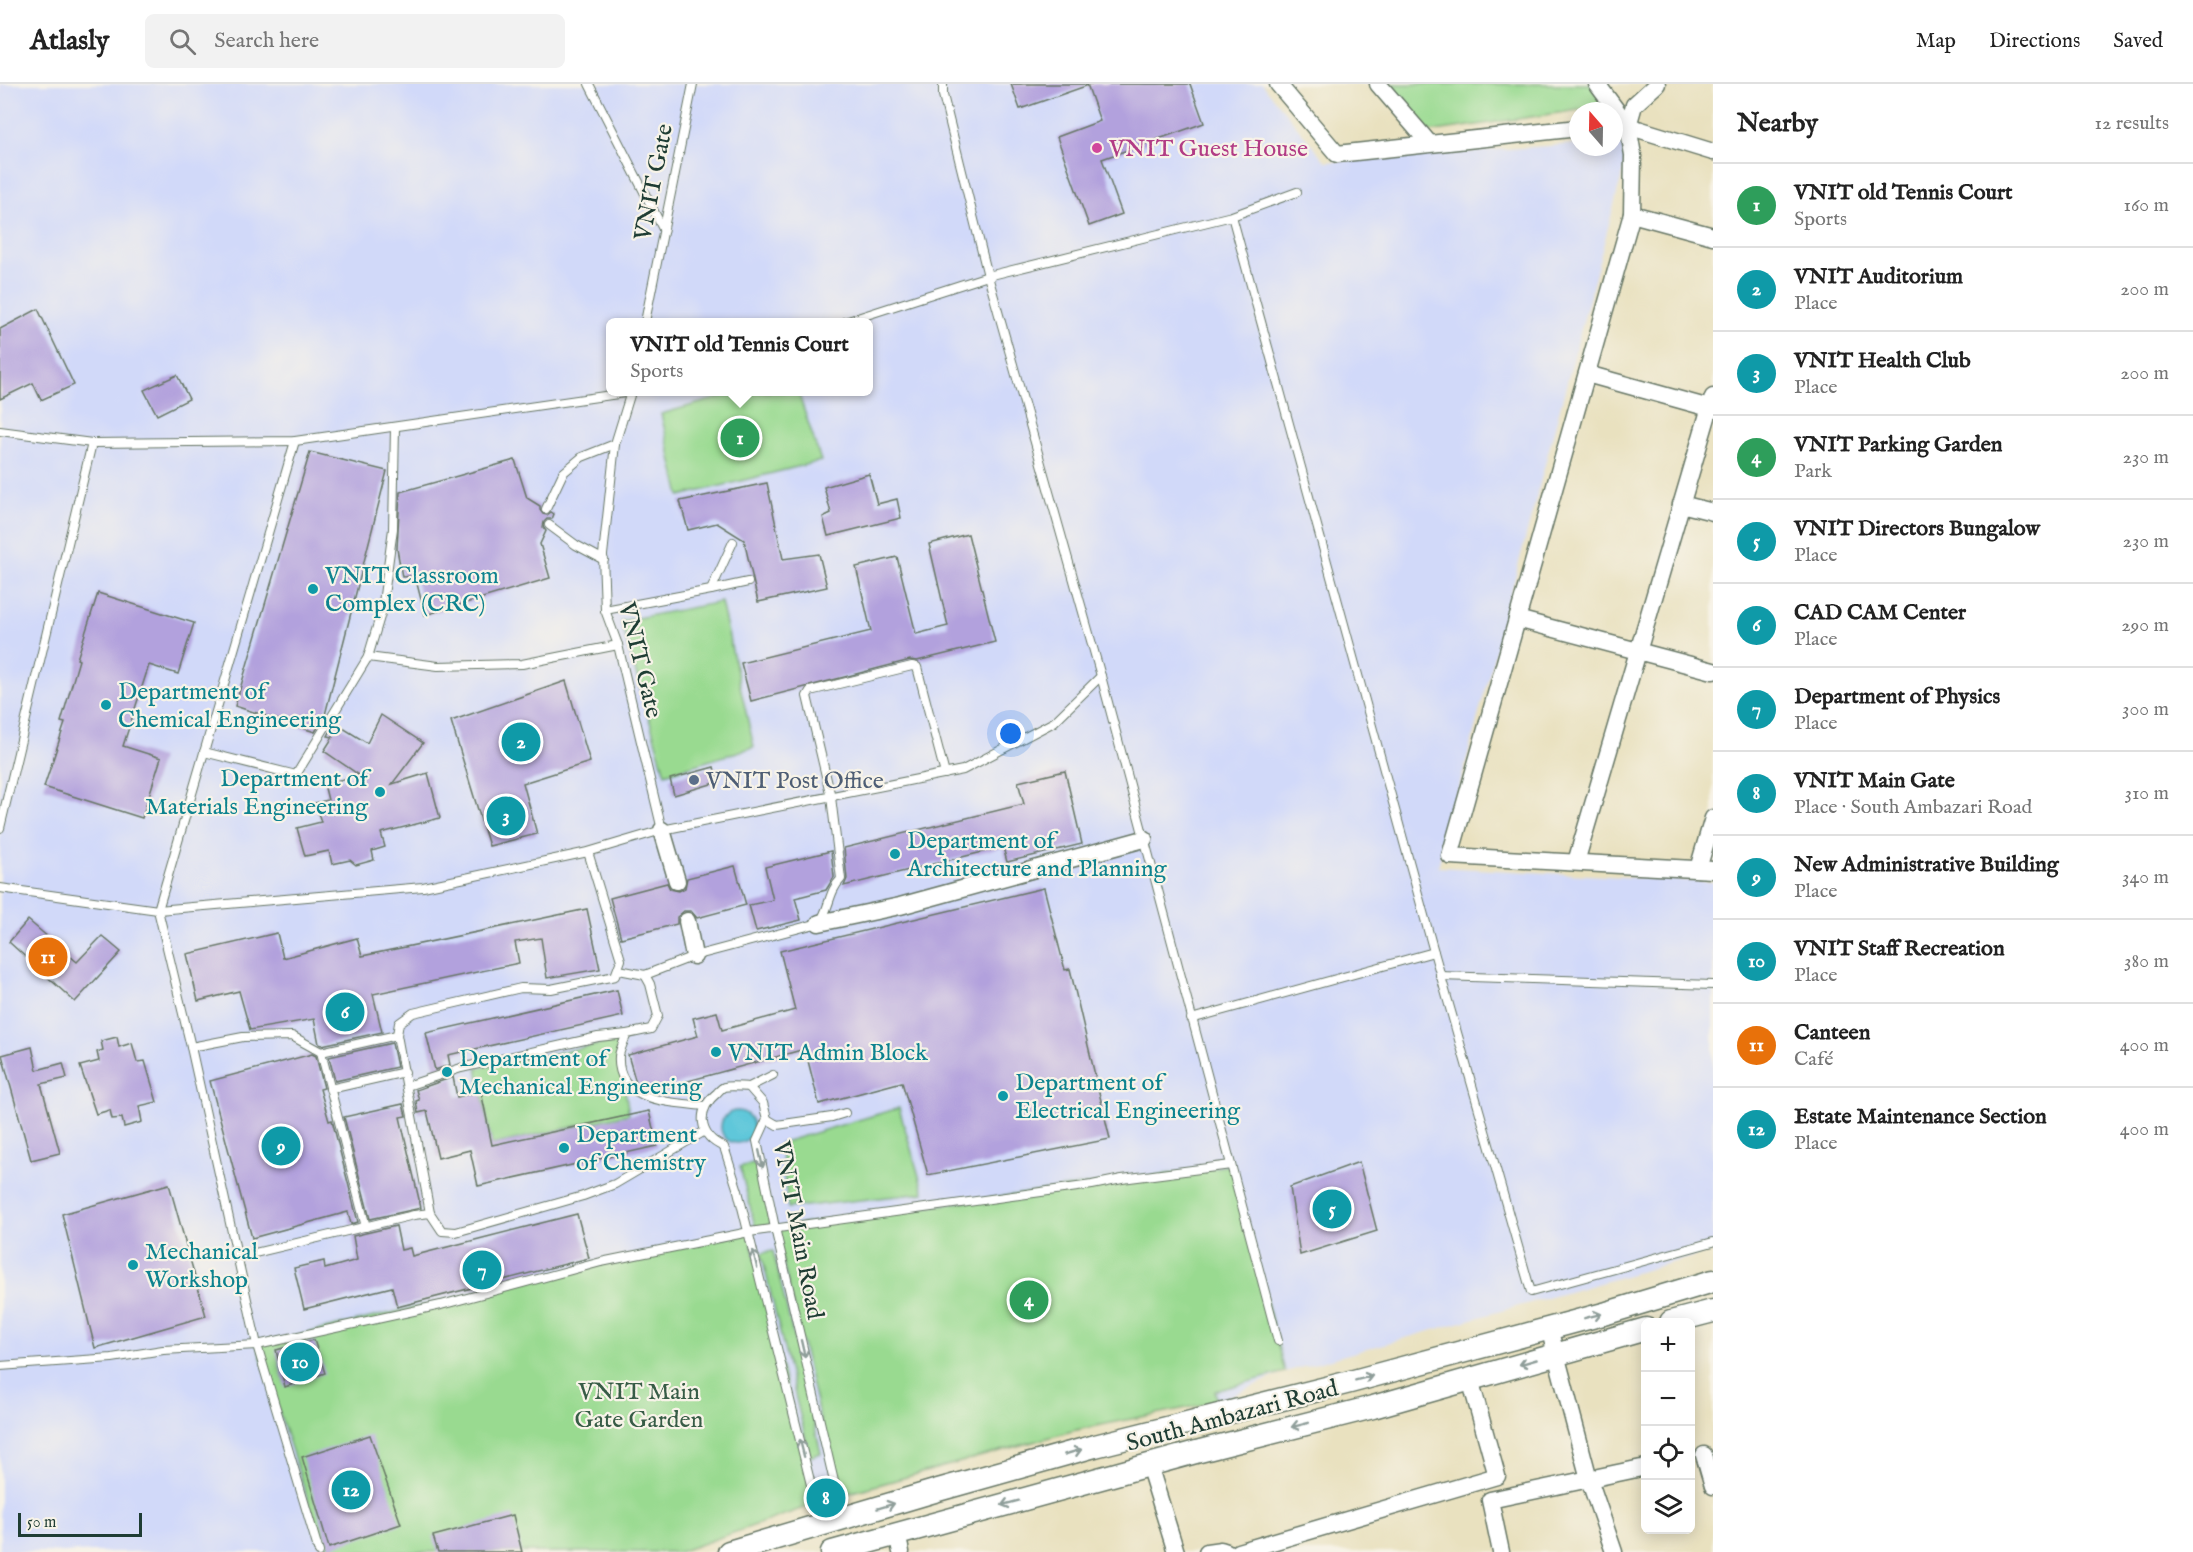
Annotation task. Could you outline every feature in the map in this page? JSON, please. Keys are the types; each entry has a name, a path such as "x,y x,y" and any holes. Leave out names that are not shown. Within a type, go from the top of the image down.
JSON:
{"main road":[{"path":"729,1552 1095,1446 1350,1382 1713,1281"},
{"path":"1688,1318 1713,1311"},
{"name":"South Ambazari Road","path":"832,1552 899,1543 1149,1465 1373,1407 1641,1330"}],"street":[{"path":"1278,84 1337,154 1569,129"},
{"path":"1378,84 1429,143"},
{"path":"1597,84 1607,102"},
{"path":"1623,123 1634,105 1658,84"},
{"path":"1623,127 1713,152"},
{"path":"1623,131 1633,155 1632,214 1450,856 1706,869 1713,818"},
{"path":"1632,214 1713,236"},
{"path":"1576,862 1712,404 1587,374"},
{"path":"1681,504 1713,512"},
{"path":"1517,619 1713,671"},
{"path":"662,831 677,881"},
{"path":"819,923 900,906 1144,839"},
{"path":"687,921 694,956"},
{"path":"1549,1328 1589,1479 1614,1552"},
{"path":"1238,1552 1497,1476 1470,1378"},
{"path":"1702,1455 1713,1486"},
{"path":"1149,1465 1176,1552"},
{"path":"1502,1552 1490,1500 1641,1468"},
{"path":"1207,1552 1221,1550 1227,1552"}],"lane":[{"path":"589,84 664,229"},
{"name":"VNIT Gate","path":"646,318 693,84"},
{"path":"943,84 943,94 988,276 1101,675 1278,1341"},
{"path":"857,318 988,276 1232,216 1297,192"},
{"path":"1232,216 1440,976 1531,1292 1713,1242"},
{"path":"0,431 92,443 295,441 606,396"},
{"name":"VNIT Gate","path":"631,396 615,444 603,560 605,610 618,645 662,831"},
{"path":"204,752 296,775 368,657 382,610 393,529 395,427"},
{"path":"295,441 158,910 257,1345 319,1552"},
{"path":"0,828 92,443"},
{"path":"546,509 563,473 582,457 615,444"},
{"path":"549,525 576,545 603,560"},
{"path":"711,590 733,542"},
{"path":"605,610 748,582"},
{"path":"368,657 438,666 522,664 618,645"},
{"path":"618,970 645,975 694,956 819,923 824,916 833,887 842,879 831,797 807,696 810,691 912,666 917,667 945,774"},
{"path":"0,888 158,910 423,887 588,852 662,831 963,770 1054,722 1101,675"},
{"path":"588,852 621,960 615,976 551,989 521,988 413,1013 399,1023 398,1035 430,1213 442,1231 456,1232 583,1196 615,1184 705,1131 702,1113 706,1101 725,1087 749,1087 773,1075"},
{"path":"1191,1019 1434,952"},
{"path":"407,1086 461,1068 598,1037 651,1029 658,1016 650,984 645,975"},
{"path":"1440,976 1713,985"},
{"path":"627,1034 619,1056 623,1079 639,1095 655,1100 705,1106"},
{"path":"191,1047 243,1037 292,1036 321,1052 398,1035"},
{"path":"321,1052 366,1227"},
{"path":"330,1089 405,1072"},
{"name":"VNIT Main Road","path":"749,1087 763,1103 767,1119 757,1141 843,1518"},
{"path":"767,1119 777,1125 845,1113"},
{"name":"VNIT Main Road","path":"705,1131 716,1143 724,1147 749,1232 821,1525"},
{"path":"0,1366 112,1358 163,1350 257,1345 441,1305 601,1262 749,1232 1231,1165"},
{"path":"238,1257 430,1213"}],"shaded area":[{"path":"0,84 1262,84 1326,162 1569,145 1569,156 1623,156 1623,141 1631,141 1438,867 1713,882 1713,1251 1285,1372 1217,1402 1060,1433 815,1504 679,1552 0,1552"}],"green space":[{"path":"1388,84 1595,84 1610,102 1569,102 1569,111 1429,132"},
{"path":"725,396 799,396 821,461 680,496 661,414"},
{"path":"721,602 754,747 665,774 621,621"},
{"path":"617,1041 629,1114 492,1145 477,1068"},
{"path":"899,1108 924,1193 788,1208 780,1143"},
{"path":"756,1162 770,1226 755,1226 740,1167"},
{"path":"1231,1165 1285,1372 1215,1391 1217,1402 1076,1430 838,1496 775,1228"},
{"name":"VNIT Main Gate Garden","path":"749,1232 815,1504 679,1552 325,1552 257,1345 525,1281"},
{"path":"773,1251 821,1453 810,1457 761,1253"}],"water":[{"path":"737,1111 748,1116 753,1127 748,1138 737,1143 726,1138 721,1127 726,1116"}],"building":[{"path":"1011,84 1086,84 1086,86 1020,109"},
{"name":"VNIT Guest House","path":"1087,84 1190,84 1204,123 1102,159 1122,214 1089,226 1057,137 1100,121"},
{"path":"38,309 74,385 41,400 33,383 0,399 0,329"},
{"path":"177,375 189,399 157,415 144,390"},
{"name":"VNIT Classroom Complex (CRC)","path":"310,452 387,471 325,715 315,732 235,706"},
{"path":"515,460 527,498 540,506 543,514 547,515 551,512 554,514 552,519 544,522 543,527 546,531 540,544 550,578 425,615 415,576 402,577 397,549 400,492"},
{"path":"869,474 877,504 897,499 901,518 828,536 823,517 831,513 824,487"},
{"path":"767,483 783,559 819,554 827,587 758,602 744,540 717,523 688,530 680,501"},
{"path":"968,534 995,642 917,661 910,660 751,701 741,663 871,631 856,567 897,557 916,634 948,626 929,544"},
{"name":"Department of Chemical Engineering","path":"98,593 194,623 178,674 149,665 123,746 161,758 142,818 44,787 65,723 61,722 79,660 77,659"},
{"path":"566,681 590,762 523,783 537,834 489,846 451,721"},
{"name":"Department of Materials Engineering","path":"381,715 423,743 392,784 428,773 440,818 381,833 385,847 372,851 374,860 356,865 350,860 332,864 329,851 305,856 297,828 321,822 315,803 328,800 324,784 359,775 324,751 333,737 328,736 335,723 367,743"},
{"name":"VNIT Post Office","path":"714,767 718,782 674,795 670,779"},
{"name":"Department of Architecture and Planning","path":"1065,771 1082,844 1007,862 1003,847 844,886 847,879 844,848 1024,804 1018,782"},
{"path":"831,851 834,877 826,890 795,898 801,920 756,931 749,905 773,900 765,867"},
{"path":"735,866 746,905 697,918 691,911 684,911 677,917 677,924 621,938 610,898 667,883 670,889 679,891 685,888 687,878"},
{"path":"1044,888 1065,970 1070,969 1110,1139 928,1175 902,1082 819,1104 805,1049 652,1091 636,1083 628,1055 698,1036 693,1018 717,1012 722,1030 795,1010 780,951"},
{"path":"587,909 600,969 547,978 541,938 515,942 519,963 373,994 382,1032 322,1045 319,1044 314,1019 250,1030 239,991 198,1001 187,954 277,933 283,958 357,938 362,956"},
{"path":"28,920 77,962 102,936 121,952 75,1002 9,942"},
{"path":"617,990 623,1016 448,1055 450,1065 435,1070 426,1033"},
{"path":"117,1037 119,1047 132,1043 137,1062 145,1061 157,1102 139,1106 142,1122 124,1127 122,1118 112,1119 110,1110 96,1114 80,1066 99,1061 97,1052 103,1050 101,1041"},
{"path":"392,1043 397,1067 335,1081 329,1057"},
{"path":"32,1047 37,1070 63,1063 67,1078 41,1084 60,1153 31,1160 2,1055"},
{"path":"312,1054 316,1056 324,1088 320,1089 329,1121 332,1120 358,1222 351,1224 348,1212 252,1238 210,1081"},
{"name":"Department of Chemistry","path":"453,1077 457,1097 481,1091 492,1145 649,1111 657,1146 478,1186 470,1150 438,1158 427,1111 418,1113 416,1101 419,1100 416,1090"},
{"path":"403,1104 406,1116 400,1117 421,1208 370,1219 344,1117"},
{"path":"1359,1162 1377,1231 1300,1255 1290,1187"},
{"name":"Mechanical Workshop","path":"169,1184 206,1316 95,1348 62,1214"},
{"path":"577,1214 589,1258 397,1307 392,1287 304,1309 294,1268 324,1261 325,1269 357,1260 353,1236 396,1226 401,1250 410,1248 412,1256"},
{"path":"314,1340 325,1373 285,1387 276,1350"},
{"path":"370,1435 401,1524 329,1548 302,1457"},
{"path":"513,1515 522,1552 438,1552 433,1536"}],"place":[{"name":"VNIT Guest House","path":"1097,148"},
{"name":"VNIT old Tennis Court","path":"740,438"},
{"name":"VNIT Classroom Complex (CRC)","path":"313,589"},
{"name":"Department of Chemical Engineering","path":"106,705"},
{"name":"VNIT Auditorium","path":"521,742"},
{"name":"VNIT Post Office","path":"694,780"},
{"name":"Department of Materials Engineering","path":"380,792"},
{"name":"VNIT Health Club","path":"506,816"},
{"name":"Department of Architecture and Planning","path":"895,854"},
{"name":"Canteen","path":"48,957"},
{"name":"CAD CAM Center","path":"345,1012"},
{"name":"VNIT Admin Block","path":"716,1052"},
{"name":"Department of Mechanical Engineering","path":"447,1072"},
{"name":"Department of Electrical Engineering","path":"1003,1096"},
{"name":"New Administrative Building","path":"281,1146"},
{"name":"Department of Chemistry","path":"564,1148"},
{"name":"VNIT Directors Bungalow","path":"1332,1209"},
{"name":"Mechanical Workshop","path":"133,1265"},
{"name":"Department of Physics","path":"482,1270"},
{"name":"VNIT Parking Garden","path":"1029,1300"},
{"name":"VNIT Staff Recreation","path":"300,1362"},
{"name":"Estate Maintenance Section","path":"351,1490"},
{"name":"VNIT Main Gate","path":"826,1498"}]}
